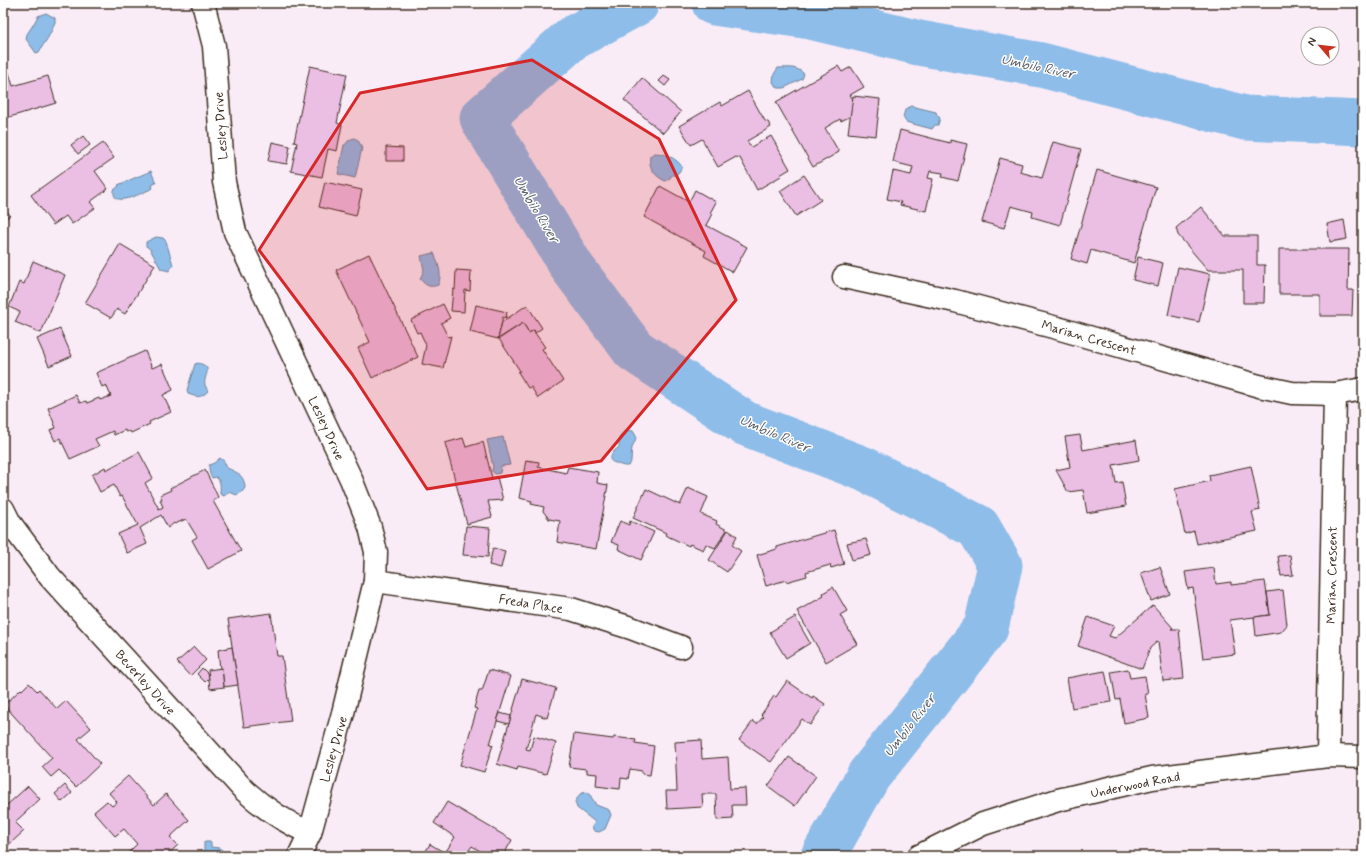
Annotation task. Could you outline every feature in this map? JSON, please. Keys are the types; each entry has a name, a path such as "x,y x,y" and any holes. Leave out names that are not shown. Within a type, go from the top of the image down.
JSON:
{"street":[{"name":"Lesley Drive","path":"203,3 214,46 224,182 235,232 351,479 370,527 376,552 375,581 343,713 310,833 299,856"},
{"name":"Marian Crescent","path":"844,277 955,301 1057,328 1259,386 1292,393 1335,394 1363,389"},
{"name":"Marian Crescent","path":"1328,756 1335,394"},
{"name":"Beverley Drive","path":"3,509 10,522 50,577 244,790 264,808 295,827 310,833"},
{"name":"Freda Place","path":"375,581 571,609 630,628 681,647"},
{"name":"Underwood Road","path":"919,856 983,824 1066,799 1152,778 1328,756 1363,757"}],"highlighted area":[{"path":"532,60 659,139 736,300 601,461 427,489 352,374 259,250 360,93"}],"water":[{"path":"46,13 55,18 55,23 39,52 36,53 26,39 27,34 38,16"},
{"path":"778,68 795,69 804,74 802,79 784,88 777,88 773,82 774,74"},
{"path":"911,106 936,112 940,118 938,125 935,125 932,129 906,122 903,117 905,110"},
{"path":"354,138 358,140 362,148 355,178 338,174 344,145 349,140"},
{"path":"654,153 666,155 677,161 682,167 679,172 676,175 672,175 665,181 658,177 651,168 650,164 650,156"},
{"path":"151,171 156,183 152,185 153,188 129,198 118,199 114,196 114,190 119,186 118,185"},
{"path":"156,237 163,238 166,241 173,265 169,271 161,269 150,249 146,246 146,242"},
{"path":"434,253 440,277 438,285 430,286 426,285 420,279 424,270 421,256"},
{"path":"198,363 207,369 205,385 208,391 198,397 188,394 187,390 195,364"},
{"path":"627,430 633,431 636,439 632,448 631,463 627,466 623,466 613,462 610,459 612,453 619,447 619,439 621,435"},
{"path":"503,437 510,465 501,466 500,473 495,474 492,471 493,467 487,440"},
{"path":"220,458 224,461 227,468 237,473 244,480 245,488 237,495 229,492 224,496 220,494 219,481 216,477 212,478 209,472 209,465"},
{"path":"586,792 590,795 596,805 609,810 611,815 605,829 599,832 594,831 592,827 595,822 577,808 575,802 580,794"},
{"path":"204,842 211,842 211,847 222,850 222,856 204,856"}],"building":[{"path":"3,53 13,86 48,76 56,103 3,119"},
{"path":"310,66 347,74 337,123 342,125 337,151 328,149 322,177 291,171 297,143 294,142"},
{"path":"838,66 842,72 851,67 864,87 850,95 853,99 851,116 841,121 840,119 825,128 839,152 813,167 776,102"},
{"path":"664,76 670,80 665,86 659,81"},
{"path":"642,78 681,112 663,133 624,100"},
{"path":"748,91 765,121 768,122 771,127 747,141 751,147 771,136 790,169 757,190 740,158 736,157 718,167 702,139 691,145 679,126 720,102 722,106"},
{"path":"853,96 880,99 876,136 848,133"},
{"path":"900,130 950,143 950,140 967,144 958,181 942,177 943,173 930,171 928,178 933,179 926,211 900,205 901,202 887,199 893,171 911,175 913,167 893,162"},
{"path":"83,136 90,145 78,154 71,145"},
{"path":"272,142 290,146 287,164 268,161"},
{"path":"1053,142 1081,149 1060,225 1032,217 1033,212 1011,206 1004,228 982,222 1000,158 1022,164 1020,172 1042,178"},
{"path":"103,143 114,158 95,171 108,189 90,202 95,208 72,224 66,216 53,225 31,195"},
{"path":"386,147 403,148 403,161 386,161"},
{"path":"1097,170 1156,187 1134,263 1091,250 1087,264 1071,259"},
{"path":"804,175 821,200 796,216 780,191"},
{"path":"325,182 362,190 356,216 319,207"},
{"path":"660,186 689,202 695,190 716,202 706,225 747,247 733,272 704,256 706,251 644,217"},
{"path":"3,206 10,215 3,221"},
{"path":"1201,207 1225,236 1257,236 1257,265 1265,265 1264,303 1243,303 1243,270 1208,270 1178,235 1176,228"},
{"path":"1344,220 1347,239 1330,242 1327,224"},
{"path":"120,244 155,265 125,314 117,309 111,318 85,303"},
{"path":"1279,249 1349,249 1348,290 1353,290 1352,316 1320,316 1320,294 1279,294"},
{"path":"369,254 418,357 372,378 358,348 370,342 336,270"},
{"path":"1138,257 1163,263 1158,286 1133,280"},
{"path":"33,261 65,275 41,333 15,322 20,312 9,307 19,282 24,284"},
{"path":"1178,267 1210,274 1199,322 1168,315"},
{"path":"456,270 471,271 470,291 465,290 464,312 451,311 453,289 455,290"},
{"path":"443,304 450,318 441,323 448,337 451,336 443,368 422,364 426,345 420,332 417,333 411,320"},
{"path":"476,305 507,312 506,318 503,317 498,339 470,332"},
{"path":"527,305 542,328 535,333 534,330 529,333 523,323 498,339 502,322"},
{"path":"523,323 529,333 534,330 545,347 542,349 563,381 538,398 531,387 528,388 518,372 520,371 499,339"},
{"path":"60,329 72,356 49,366 37,339"},
{"path":"145,351 152,368 162,364 173,390 163,395 171,412 149,422 150,424 131,433 130,431 126,432 125,430 114,435 113,431 95,439 99,446 70,459 60,438 55,441 50,430 56,428 48,408 76,395 80,403 86,401 87,403 99,398 100,400 111,396 106,385 102,387 96,373"},
{"path":"1080,435 1083,450 1136,440 1139,460 1113,465 1116,483 1122,482 1126,506 1087,513 1083,490 1068,492 1056,470 1070,467 1065,437"},
{"path":"463,438 466,447 483,442 492,478 497,477 503,500 488,501 492,517 467,524 445,443"},
{"path":"139,452 153,478 145,483 159,509 163,507 160,500 162,499 160,495 171,490 170,488 205,470 218,497 213,501 241,551 208,569 192,540 197,537 186,519 175,524 174,523 168,528 161,515 140,528 147,544 127,553 118,534 138,525 122,496 120,497 114,485 100,492 92,475 105,467 106,470"},
{"path":"526,460 539,462 538,467 566,473 568,467 598,472 597,483 608,485 596,549 557,542 560,521 549,519 543,511 544,507 531,504 532,501 519,498"},
{"path":"1251,466 1260,510 1252,512 1257,531 1197,544 1194,531 1185,534 1175,489 1210,481 1209,475"},
{"path":"688,488 708,497 701,514 717,521 716,524 727,530 715,548 706,544 703,550 690,544 689,546 665,535 666,533 633,518 646,489 680,505"},
{"path":"620,521 629,525 630,521 654,532 641,560 618,549 619,545 611,542"},
{"path":"466,526 490,528 488,557 463,555"},
{"path":"728,530 737,536 732,545 741,551 727,572 709,560"},
{"path":"834,530 844,564 831,568 830,565 806,572 807,576 766,586 757,555 777,549 777,547"},
{"path":"866,539 871,555 852,560 847,543"},
{"path":"493,548 505,551 501,568 489,565"},
{"path":"1290,555 1293,575 1281,576 1278,556"},
{"path":"1160,567 1170,594 1151,601 1141,573"},
{"path":"1214,568 1216,584 1231,582 1231,585 1265,581 1270,615 1230,620 1235,654 1203,658 1193,588 1188,589 1185,572"},
{"path":"833,587 847,611 840,615 857,644 826,662 797,611 824,596 823,593"},
{"path":"1283,590 1287,625 1281,632 1256,636 1254,617 1270,615 1267,592"},
{"path":"1153,605 1173,628 1171,629 1179,629 1184,679 1163,681 1158,641 1150,648 1142,669 1078,646 1088,617 1114,626 1109,636 1115,638"},
{"path":"271,613 277,656 282,656 291,721 244,727 228,619"},
{"path":"795,617 810,643 786,658 770,632"},
{"path":"194,647 206,660 190,676 177,662"},
{"path":"232,647 238,685 224,687 218,650"},
{"path":"202,668 209,675 209,678 205,682 197,674"},
{"path":"222,668 224,687 210,689 208,670"},
{"path":"1128,669 1130,678 1145,676 1148,694 1145,694 1149,718 1124,723 1120,699 1116,700 1111,672"},
{"path":"489,670 511,676 490,744 493,745 484,772 460,765 477,709 474,708 479,691 482,691"},
{"path":"1105,671 1111,702 1072,708 1067,678"},
{"path":"522,679 556,688 547,718 536,714 526,749 530,750 534,736 556,743 546,774 518,767 517,770 497,764"},
{"path":"787,681 812,698 813,696 825,704 810,725 802,719 771,762 739,740 753,721 757,724 763,717 761,715 774,696 776,697"},
{"path":"29,683 37,691 39,689 57,709 66,701 91,728 78,739 100,764 76,787 59,770 51,777 42,767 52,758 4,705"},
{"path":"500,713 511,716 509,724 497,721"},
{"path":"574,734 613,739 614,737 636,740 635,743 654,746 650,775 642,774 642,771 630,769 628,779 621,778 620,789 596,786 597,774 587,773 587,769 569,767"},
{"path":"701,740 702,759 728,757 730,789 745,788 746,805 732,805 733,819 717,820 716,794 702,794 703,807 667,809 666,791 677,791 675,742"},
{"path":"789,757 816,776 795,806 768,786"},
{"path":"128,776 154,805 166,794 189,820 170,837 178,845 166,856 133,856 129,852 137,844 124,829 115,836 94,812 107,801 112,806 117,802 109,793"},
{"path":"65,785 72,793 62,802 55,794"},
{"path":"28,786 40,799 15,822 24,831 3,850 3,800 7,805"},
{"path":"447,802 512,840 503,856 488,856 472,846 465,856 423,856 430,844 445,853 455,837 434,823"}],"waterway":[{"name":"Umbilo River","path":"637,3 571,39 482,118 572,267 634,350 744,423 864,469 978,527 1000,565 986,628 869,775 823,856"},
{"name":"Umbilo River","path":"714,3 811,17 919,43 1041,65 1245,118 1363,123"}]}
